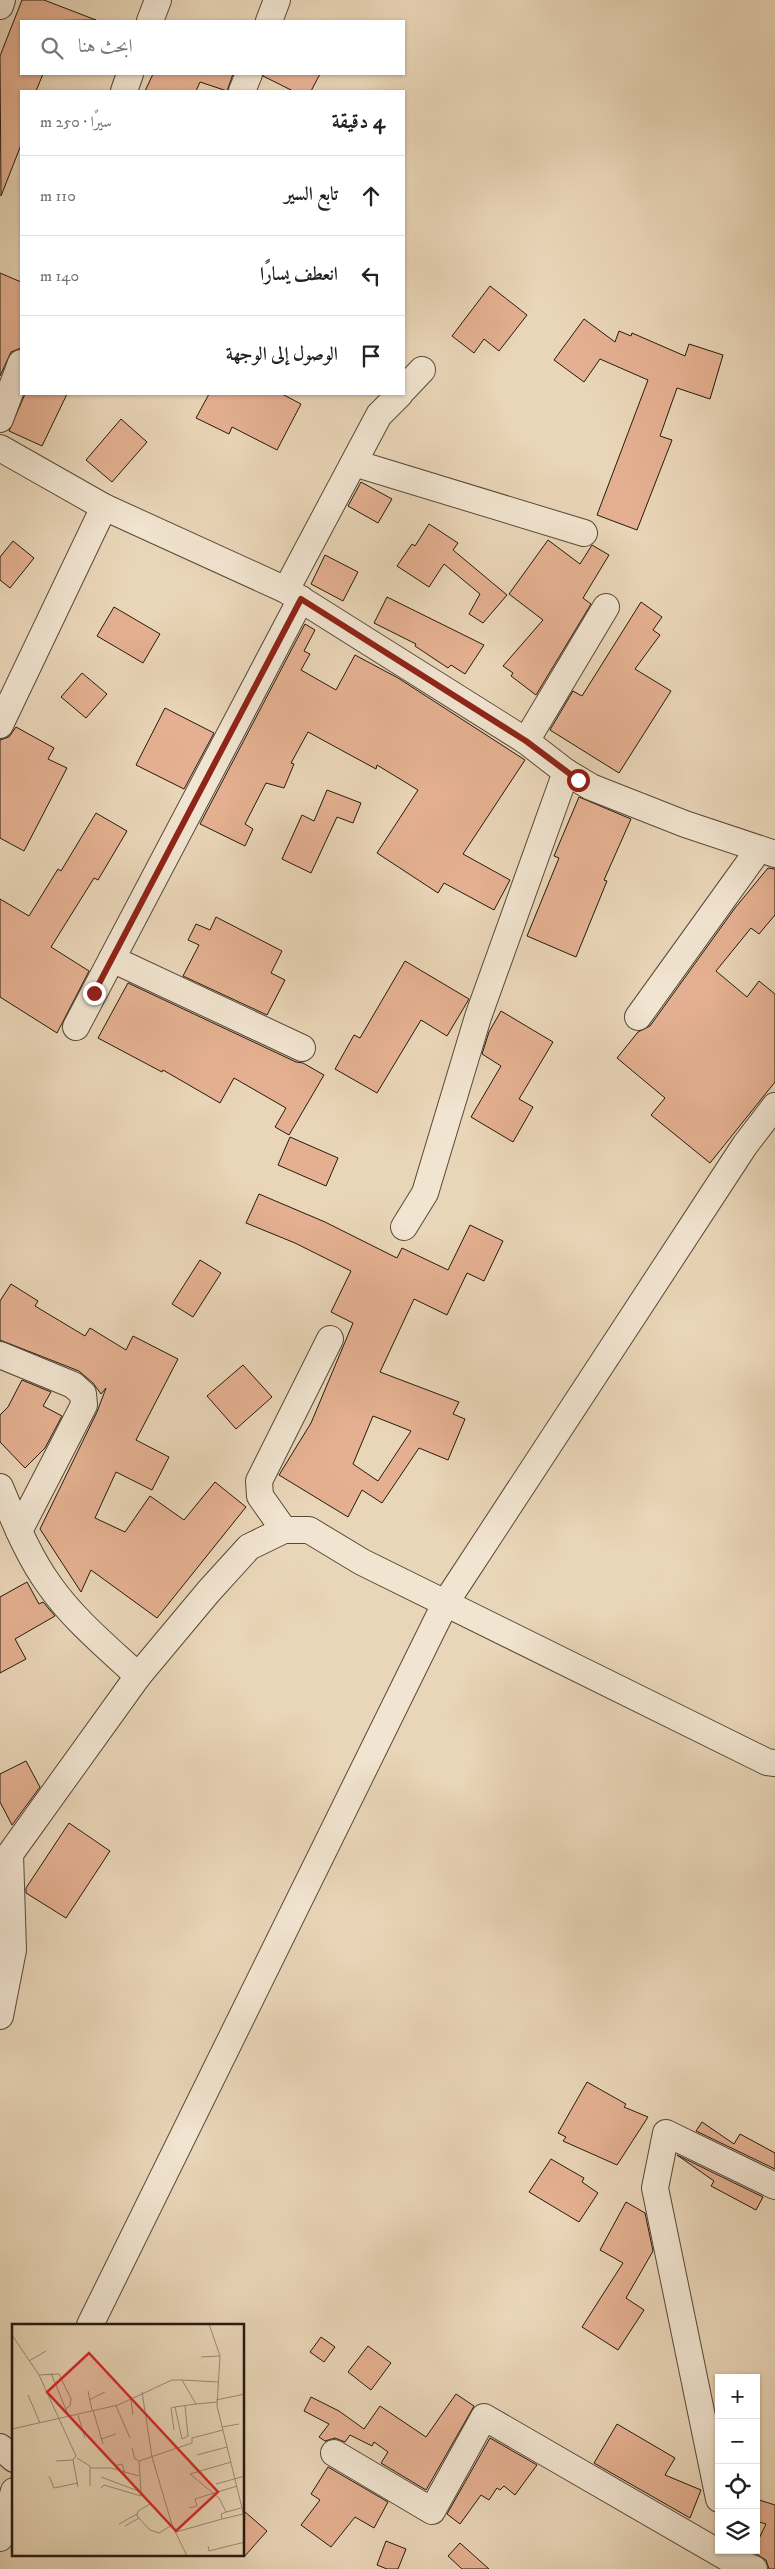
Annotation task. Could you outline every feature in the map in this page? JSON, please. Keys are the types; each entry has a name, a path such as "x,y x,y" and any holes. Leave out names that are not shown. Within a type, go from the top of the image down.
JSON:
{"street":[{"path":"0,6 2,0"},
{"path":"150,20 158,0"},
{"path":"269,20 277,0"},
{"path":"124,90 130,75"},
{"path":"242,90 249,75"},
{"path":"0,419 20,366"},
{"path":"405,388 422,370"},
{"path":"76,1027 294,594 354,463 379,416 399,395"},
{"path":"0,448 104,507 294,594 526,741 566,772 591,787 685,824 767,851 638,1017"},
{"path":"354,463 584,533"},
{"path":"0,725 104,507"},
{"path":"526,741 606,607"},
{"path":"404,1227 425,1193 478,1017 566,772"},
{"path":"112,958 302,1048"},
{"path":"90,2324 446,1602 740,1154 775,1106"},
{"path":"284,1530 260,1496 259,1482 330,1339"},
{"path":"0,1355 73,1385 83,1394 84,1405 19,1531"},
{"path":"0,1487 19,1531 49,1585 85,1627 138,1676"},
{"path":"0,2016 13,1950 3,1852 138,1676 209,1591 249,1547 284,1530 309,1530 362,1562 767,1762 775,1763"},
{"path":"715,2480 655,2188 666,2133 775,2186"},
{"path":"334,2453 432,2511 484,2417 726,2559 754,2569"},
{"path":"0,2447 12,2456"},
{"path":"0,2538 12,2498"}],"building":[{"path":"22,0 44,0 96,20 20,20 20,75 43,75 36,90 20,90 20,148 1,196 0,56"},
{"path":"153,75 233,75 227,90 200,82 196,90 145,90"},
{"path":"319,75 312,90 291,90 263,76"},
{"path":"0,273 20,282 20,348 11,352 0,376"},
{"path":"490,286 527,315 499,351 484,339 474,353 452,336"},
{"path":"584,319 615,342 619,331 631,336 632,333 685,356 689,344 723,355 710,399 677,388 660,436 672,440 637,530 597,515 648,380 600,359 584,382 554,360"},
{"path":"25,395 67,395 42,446 9,431"},
{"path":"208,395 284,395 301,404 277,450 232,427 229,434 196,418"},
{"path":"121,419 147,442 112,482 86,460"},
{"path":"361,482 392,499 378,523 348,506"},
{"path":"429,524 458,543 453,550 507,595 483,623 469,614 480,594 444,564 429,587 397,566 412,544 415,546"},
{"path":"548,540 580,564 592,545 609,555 583,598 591,604 536,695 511,676 513,673 503,666 543,620 509,594"},
{"path":"13,541 34,558 10,588 0,580 0,557"},
{"path":"325,555 358,572 343,601 311,584"},
{"path":"387,597 484,645 465,674 451,665 448,668 415,646 416,644 374,623"},
{"path":"641,602 662,617 653,630 660,635 635,669 671,691 619,773 550,730 573,691 582,696"},
{"path":"114,607 160,634 143,663 97,636"},
{"path":"305,624 315,630 304,651 310,654 301,670 336,690 355,655 398,678 525,760 463,854 510,880 494,910 444,883 438,893 377,853 418,790 377,765 376,769 308,732 291,763 294,764 284,788 266,783 245,824 253,829 245,846 200,824"},
{"path":"82,673 107,694 86,718 61,697"},
{"path":"165,708 214,733 184,789 136,765"},
{"path":"16,727 54,748 48,759 67,768 24,851 0,838 0,740 9,737"},
{"path":"327,790 361,803 353,823 337,817 311,873 282,859 302,815 314,821"},
{"path":"579,797 631,819 604,880 607,881 576,957 527,936 559,858 554,856"},
{"path":"96,813 127,831 98,880 94,878 51,947 89,971 57,1033 0,997 0,899 29,916 58,869 61,871"},
{"path":"768,868 775,869 775,915 759,934 751,928 716,971 747,997 759,981 775,994 775,1082 710,1163 651,1115 665,1098 617,1058 638,1032 650,1026 735,908"},
{"path":"216,917 282,951 271,973 285,980 267,1015 183,976 199,945 188,940 196,924 210,930"},
{"path":"405,961 469,999 447,1036 421,1020 377,1093 335,1069 354,1035 360,1038"},
{"path":"128,983 296,1062 303,1063 324,1075 289,1135 275,1127 286,1108 234,1078 220,1103 163,1070 162,1072 98,1038"},
{"path":"501,1011 553,1042 519,1099 533,1107 513,1142 471,1117 501,1066 482,1054 489,1032"},
{"path":"290,1137 338,1158 326,1186 278,1165"},
{"path":"259,1194 325,1222 397,1258 402,1248 448,1270 470,1225 503,1241 484,1281 467,1273 447,1315 414,1299 380,1372 459,1402 453,1414 465,1419 448,1460 419,1448 382,1503 362,1490 348,1517 279,1475 311,1423 353,1323 331,1312 351,1271 295,1243 246,1223","holes":["373,1416 411,1431 378,1481 353,1464"]},
{"path":"200,1260 221,1273 193,1317 172,1304"},
{"path":"11,1284 38,1301 35,1306 85,1336 90,1328 126,1350 133,1336 178,1359 136,1440 169,1457 152,1490 116,1472 95,1518 125,1532 150,1496 184,1520 215,1482 246,1507 157,1618 91,1570 81,1592 40,1529 97,1412 106,1388 101,1394 93,1383 79,1371 0,1340 0,1301"},
{"path":"243,1365 272,1397 236,1429 207,1396"},
{"path":"22,1380 51,1392 43,1406 62,1416 45,1448 25,1468 0,1442 0,1415 8,1407"},
{"path":"27,1582 39,1604 43,1602 55,1616 15,1639 26,1659 0,1673 0,1597"},
{"path":"26,1761 40,1787 12,1825 0,1802 0,1774"},
{"path":"69,1823 110,1851 66,1918 26,1893 26,1888"},
{"path":"587,2082 626,2104 624,2107 648,2117 617,2165 563,2141 566,2137 558,2133"},
{"path":"702,2122 734,2144 740,2134 775,2153 775,2169 696,2131"},
{"path":"677,2155 763,2197 756,2210 711,2186 714,2181"},
{"path":"551,2159 584,2178 582,2182 598,2193 579,2222 529,2192"},
{"path":"626,2202 645,2213 653,2251 626,2298 644,2310 618,2350 582,2327 623,2263 600,2250"},
{"path":"321,2337 335,2347 324,2362 310,2352"},
{"path":"368,2346 391,2363 371,2390 348,2372"},
{"path":"456,2394 474,2406 426,2490 381,2463 388,2452 374,2442 372,2446 350,2435 345,2442 335,2438 325,2441 319,2437 329,2424 304,2411 311,2397 339,2411 364,2429 380,2406 426,2437"},
{"path":"617,2424 675,2458 665,2475 701,2490 690,2518 594,2463"},
{"path":"490,2438 537,2465 515,2495 504,2486 500,2490 497,2488 489,2500 481,2495 460,2524 447,2514"},
{"path":"328,2467 388,2502 374,2528 355,2517 331,2547 301,2525 320,2500 311,2494"},
{"path":"760,2500 775,2505 775,2569 769,2569 766,2560 756,2554 760,2554 760,2537 766,2524 760,2522"},
{"path":"245,2512 267,2531 245,2556"},
{"path":"386,2541 406,2549 398,2569 387,2569 377,2565"},
{"path":"460,2543 489,2569 462,2569 448,2556"}],"route":[{"path":"94,993 301,599 526,741 578,780"}]}
